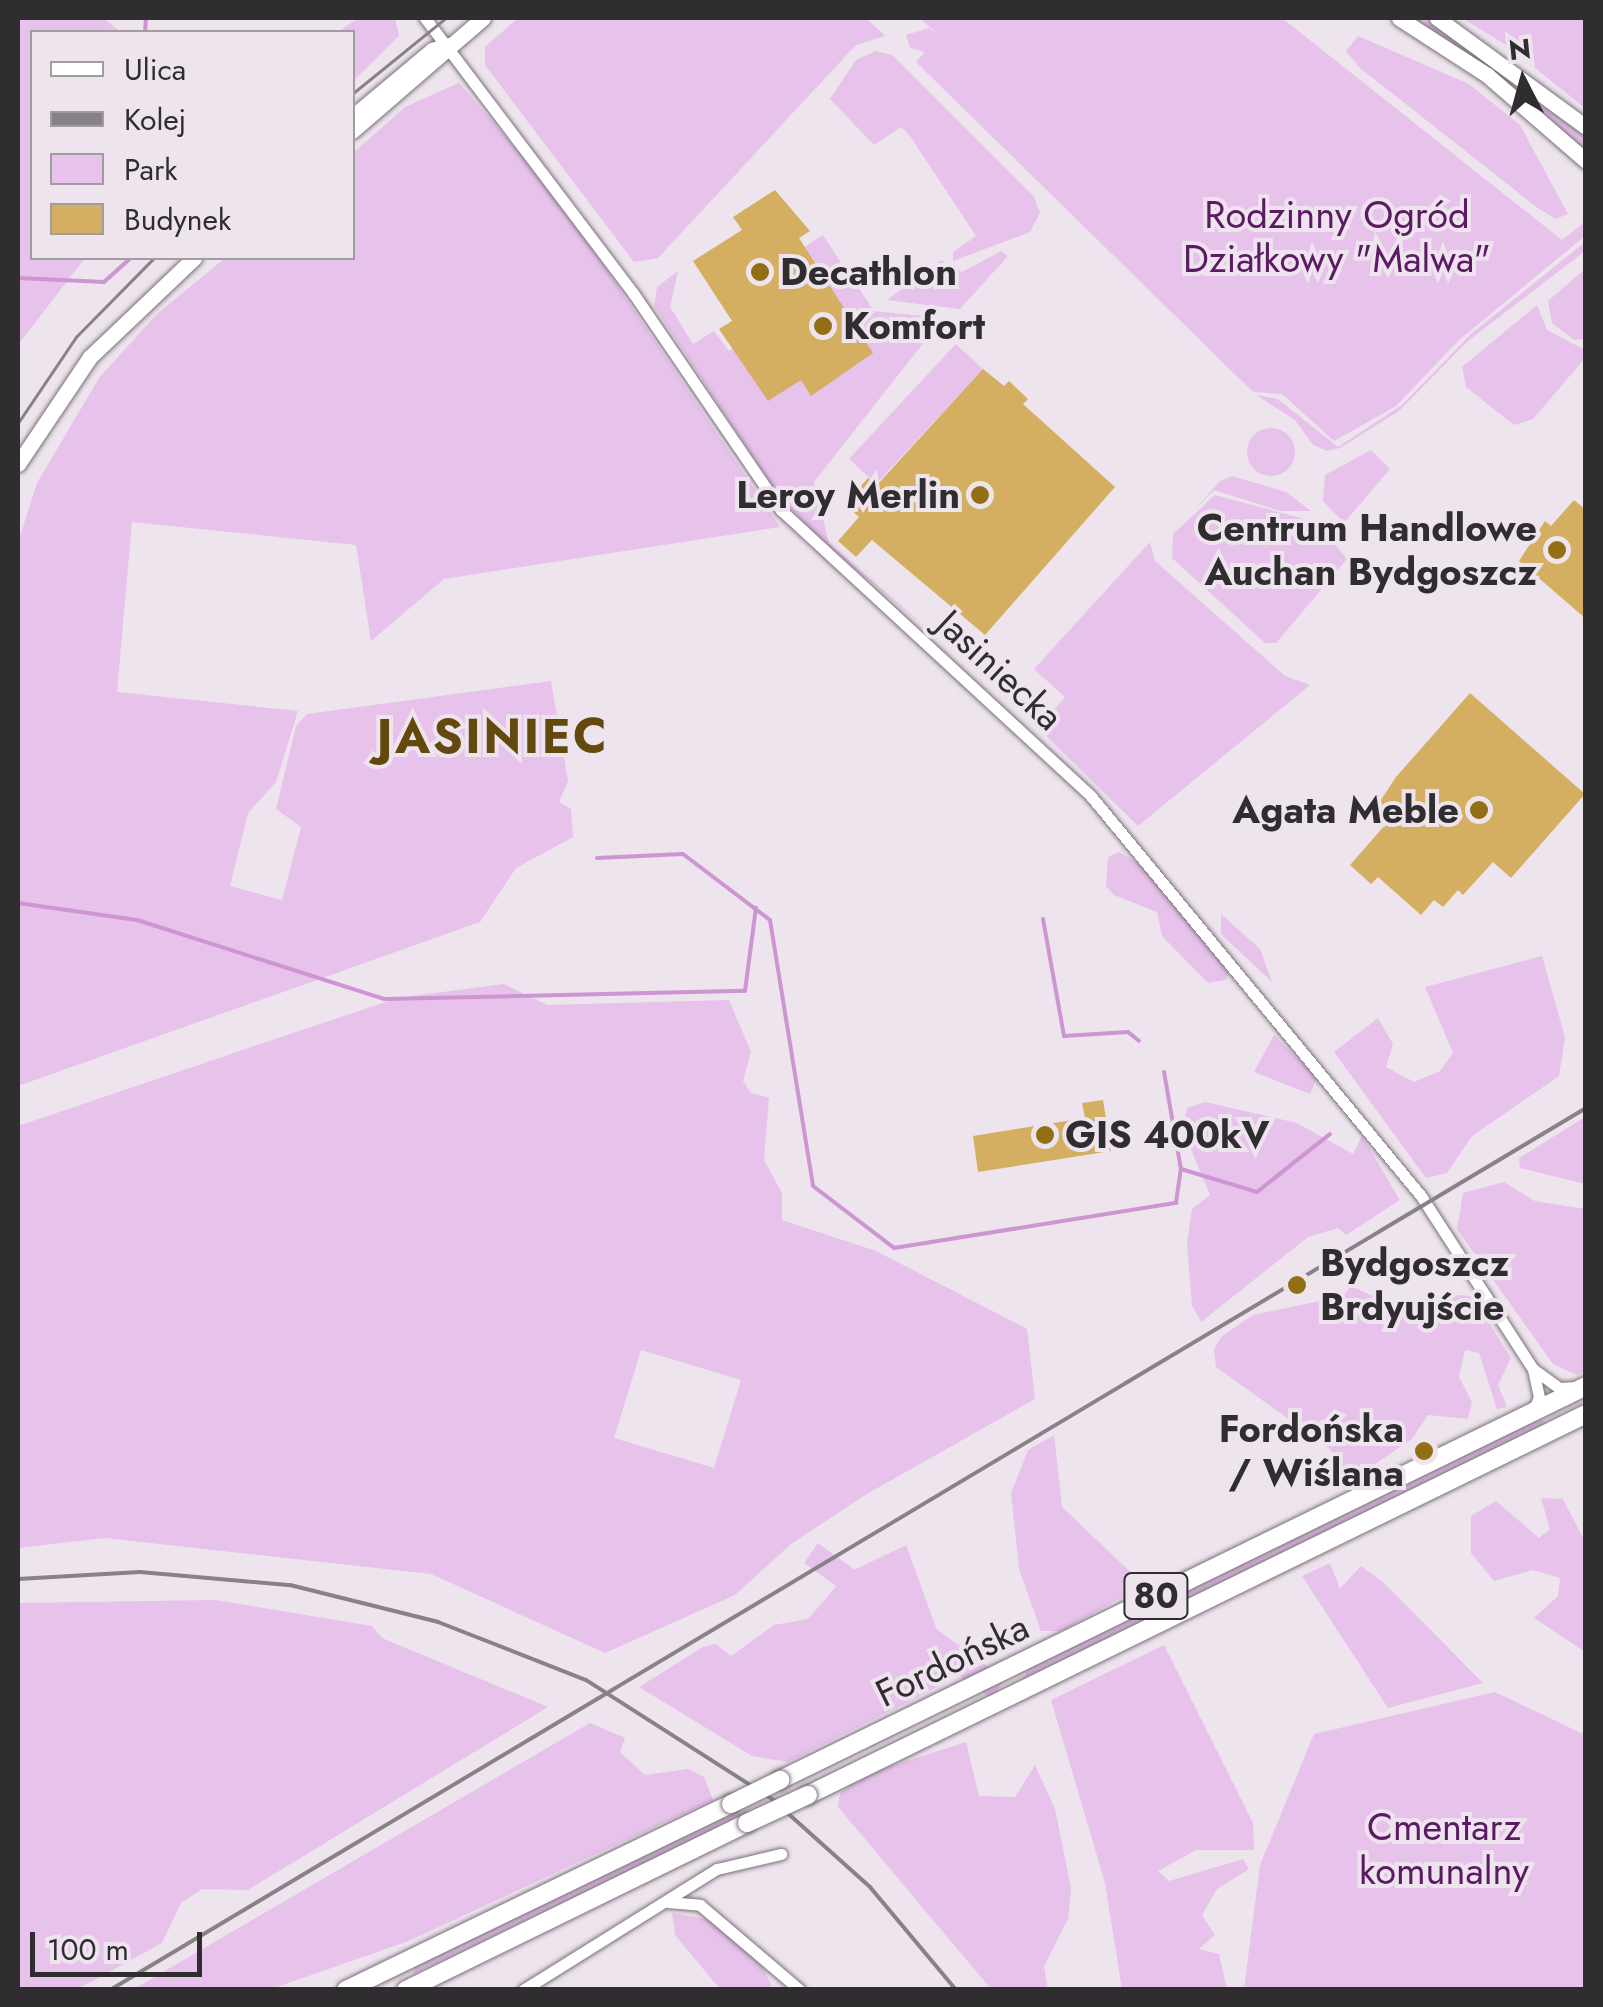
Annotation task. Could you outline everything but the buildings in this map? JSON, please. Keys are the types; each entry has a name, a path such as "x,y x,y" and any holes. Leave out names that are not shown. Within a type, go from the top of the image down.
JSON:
{"main road":[{"name":"Fordońska","path":"346,1990 1586,1386"},
{"name":"Fordońska","path":"412,1988 1586,1414"}],"street":[{"name":"Jasiniecka","path":"425,18 633,294 770,498 1090,795 1421,1196 1533,1369"},
{"path":"355,128 483,18"},
{"path":"1400,18 1487,75 1586,161"},
{"path":"1436,18 1586,126"},
{"path":"355,115 432,50 448,45"},
{"path":"18,464 90,358 192,260"},
{"path":"1533,1369 1559,1388 1586,1386"},
{"path":"1532,1414 1539,1397 1533,1369"},
{"path":"523,1990 718,1869 781,1854"},
{"path":"664,1903 700,1905 800,1990"},
{"path":"402,1962 412,1988"}],"green space":[{"path":"18,18 103,18 118,30 30,30 30,260 83,260 18,345"},
{"path":"358,18 395,18 399,36 355,79 355,30 341,30"},
{"path":"518,18 866,18 885,36 856,45 658,258 634,262 485,65 485,47"},
{"name":"Rodzinny Ogród Działkowy \"Malwa\"","path":"920,18 1282,18 1562,240 1585,222 1585,236 1459,340 1396,406 1334,441 1282,394 1253,392 916,62 925,52 910,48 906,35 929,28 940,37"},
{"path":"1410,18 1425,18 1506,70 1585,135 1585,149 1495,72"},
{"path":"1462,18 1585,18 1585,108 1506,45"},
{"path":"1358,36 1469,84 1520,125 1568,214 1556,219 1539,209 1360,68 1346,51"},
{"path":"876,51 892,55 1034,197 1040,213 1030,232 953,261 953,252 976,236 910,136 901,127 874,145 830,99 856,60"},
{"path":"459,83 557,196 780,527 444,579 371,641 356,545 132,522 117,692 298,711 276,782 248,813 230,886 282,900 301,827 276,809 296,726 307,714 551,681 568,781 559,802 571,809 573,837 516,868 480,922 18,1086 18,542 37,483 99,378 156,315 223,260 355,260 355,151 405,107"},
{"path":"823,235 846,271 828,283 805,247"},
{"path":"1585,242 1585,251 1468,341 1399,411 1340,448 1327,451 1313,445 1295,420 1256,395 1278,399 1338,447 1402,405 1471,334"},
{"path":"1001,251 1008,256 960,309 887,300 941,260 962,272"},
{"path":"1585,269 1585,339 1574,340 1552,323 1548,301"},
{"path":"678,271 670,307 693,344 714,331 729,351 848,272 874,311 943,318 814,482 829,543 932,633 823,542 779,496 654,306 657,287"},
{"path":"1537,305 1547,330 1585,350 1585,358 1533,419 1514,425 1466,387 1462,367"},
{"path":"956,344 983,369 876,484 849,459"},
{"path":"1271,428 1288,435 1295,452 1288,469 1271,476 1254,469 1247,452 1254,435"},
{"path":"1371,450 1390,469 1344,523 1323,501 1325,475"},
{"path":"1232,476 1286,492 1311,511 1280,511 1214,490 1192,513 1220,481"},
{"path":"1215,495 1316,522 1347,559 1276,643 1265,643 1172,558 1173,534"},
{"path":"1150,542 1155,561 1285,676 1310,685 1138,826 1038,728 1065,697 1034,669"},
{"path":"1119,852 1141,865 1229,972 1226,980 1208,983 1162,936 1157,912 1114,895 1106,886 1108,857"},
{"path":"1221,914 1260,949 1272,982 1221,934"},
{"path":"1542,956 1565,1037 1559,1076 1472,1136 1447,1173 1426,1178 1334,1052 1378,1018 1393,1044 1386,1067 1414,1082 1440,1071 1453,1053 1425,987"},
{"path":"504,984 547,1005 729,1000 751,1052 743,1081 751,1093 769,1098 764,1160 782,1193 782,1220 876,1251 1027,1329 1035,1399 867,1494 791,1544 735,1595 605,1653 431,1574 105,1538 18,1548 18,1126 397,998","holes":["641,1350 741,1380 714,1468 614,1438"]},
{"path":"1274,1035 1317,1078 1310,1094 1254,1072"},
{"path":"1205,1102 1297,1123 1353,1154 1362,1136 1400,1200 1346,1235 1338,1228 1308,1237 1201,1322 1192,1305 1187,1244 1192,1209 1210,1195 1182,1128 1187,1108"},
{"path":"1585,1117 1585,1184 1520,1168 1519,1158"},
{"path":"1504,1182 1535,1201 1585,1209 1585,1371 1577,1375 1553,1364 1457,1229 1463,1193"},
{"path":"1351,1286 1401,1309 1411,1324 1457,1295 1472,1296 1511,1358 1498,1385 1507,1407 1497,1409 1479,1353 1465,1350 1459,1377 1472,1402 1468,1419 1428,1415 1412,1439 1375,1464 1343,1470 1329,1448 1216,1367 1214,1349 1222,1336 1253,1315 1343,1296"},
{"path":"1539,1418 1547,1423 1018,1686 1031,1665"},
{"path":"1054,1435 1062,1507 1144,1585 1061,1631 1041,1631 1019,1569 1011,1493 1028,1450"},
{"path":"1541,1498 1563,1499 1585,1542 1585,1652 1534,1618 1558,1596 1560,1578 1533,1570 1494,1581 1471,1553 1471,1516 1496,1501 1539,1538 1550,1529"},
{"path":"818,1543 1005,1679 991,1698 804,1563"},
{"path":"906,1545 949,1663 948,1681 918,1697 788,1762 752,1756 639,1687 703,1647 716,1644 731,1656 774,1625 808,1619 848,1573"},
{"path":"1330,1563 1340,1589 1361,1566 1383,1582 1483,1683 1388,1708 1302,1576"},
{"path":"215,1600 372,1626 382,1638 548,1707 248,1890 202,1889 181,1903 162,1943 78,1989 18,1989 18,1603"},
{"path":"1164,1645 1253,1823 1254,1850 1196,1850 1158,1871 1169,1881 1243,1859 1249,1869 1217,1889 1202,1915 1215,1935 1199,1949 1219,1954 1227,1989 1122,1989 1105,1883 1051,1700"},
{"name":"Cmentarz komunalny","path":"1495,1692 1585,1735 1585,1989 1244,1989 1260,1865 1314,1734"},
{"path":"590,1723 625,1738 620,1752 645,1775 688,1769 704,1777 713,1800 406,1942 271,1989 134,1989"},
{"path":"966,1742 979,1796 1015,1797 1035,1765 1055,1809 1071,1888 1068,1919 1044,1966 1048,1989 991,1989 838,1807 840,1793 866,1774"},
{"path":"735,1808 742,1817 413,1974 415,1966"},
{"path":"672,1913 718,1921 759,1959 773,1989 720,1989 675,1935"}],"waterway":[{"path":"145,30 146,18"},
{"path":"18,278 104,282 129,260"},
{"path":"597,858 683,854 770,920 813,1186 894,1248 1176,1203 1181,1169 1257,1192 1330,1134"},
{"path":"18,903 137,920 385,999 745,991 756,908"},
{"path":"1043,919 1064,1036 1128,1032 1139,1041"},
{"path":"1164,1072 1181,1169"}],"tram line":[{"path":"355,92 446,18"},
{"path":"18,423 76,337 152,260"}],"railway":[{"path":"110,1990 1586,1108"},
{"path":"18,1579 140,1572 290,1585 438,1622 586,1680 772,1799 870,1887 956,1990"}],"place":[{"name":"Decathlon","path":"760,272"},
{"name":"Komfort","path":"823,326"},
{"name":"Leroy Merlin","path":"980,495"},
{"name":"Centrum Handlowe Auchan Bydgoszcz","path":"1557,550"},
{"name":"Agata Meble","path":"1479,810"},
{"name":"GIS 400kV","path":"1045,1135"},
{"name":"Bydgoszcz Brdyujście","path":"1297,1285"},
{"name":"Fordońska / Wiślana","path":"1424,1451"}],"district":[{"name":"JASINIEC","path":"493,737"}]}
